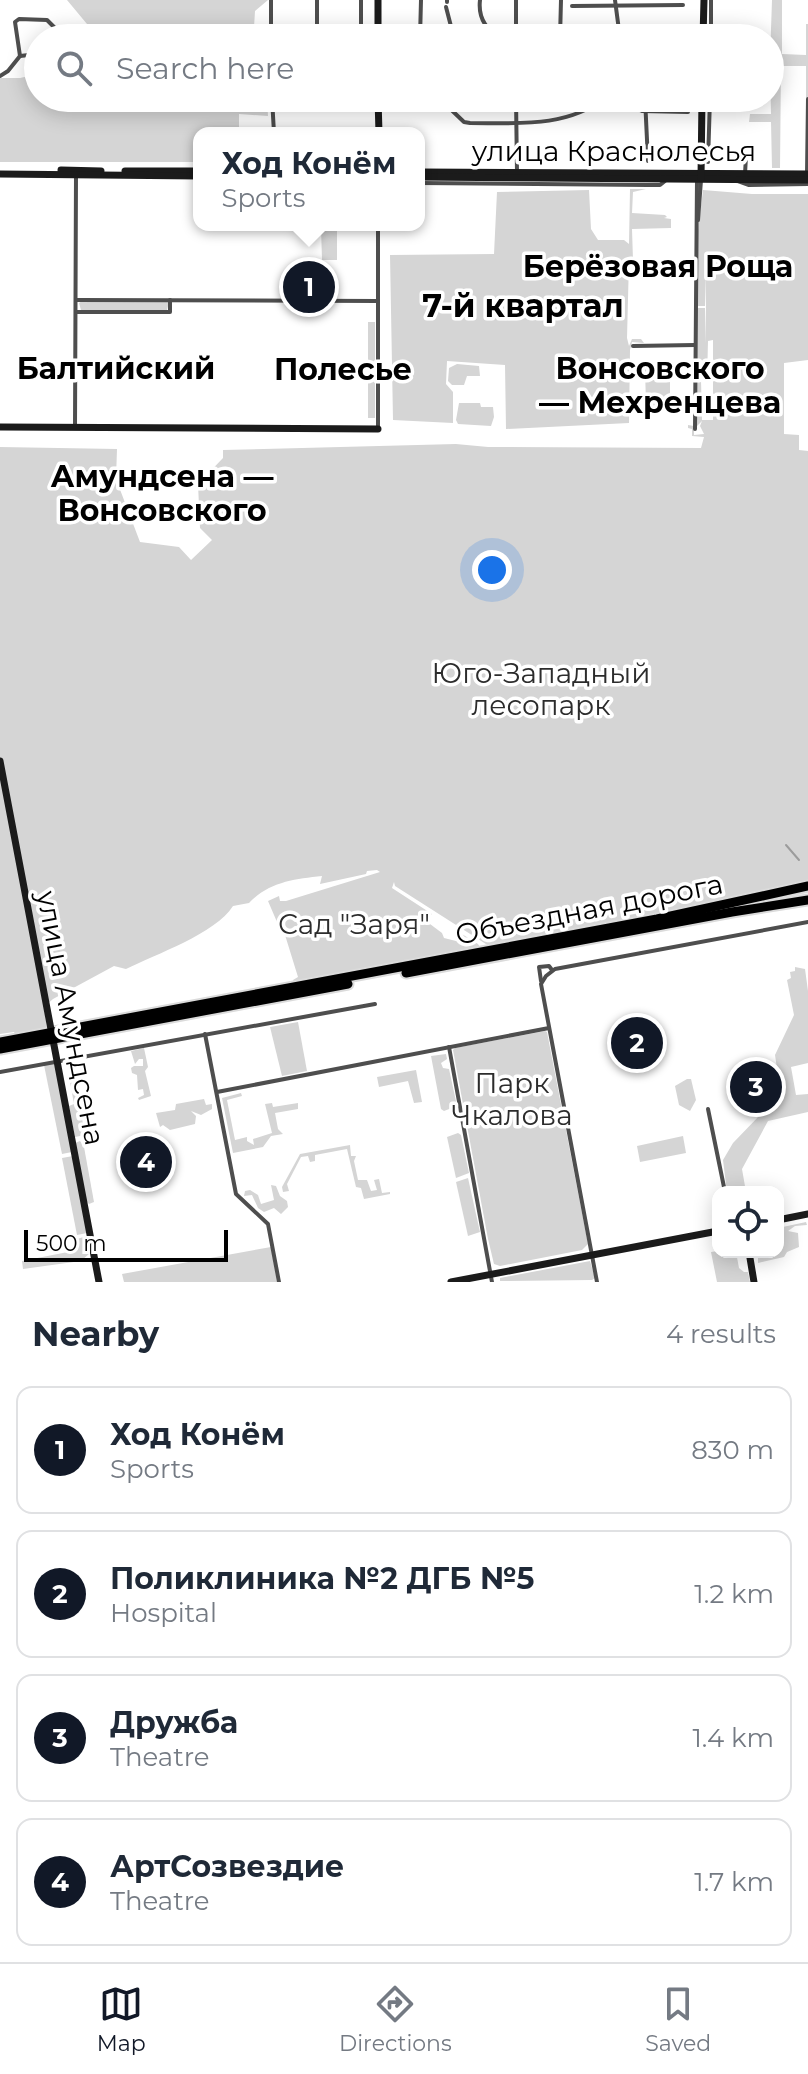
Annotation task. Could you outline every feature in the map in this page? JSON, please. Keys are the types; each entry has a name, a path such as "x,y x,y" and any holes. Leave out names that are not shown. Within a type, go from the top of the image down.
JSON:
{"main road":[{"name":"Объездная дорога","path":"0,1049 52,1035 657,919 808,886"},
{"name":"Объездная дорога","path":"0,1042 808,900"}],"street":[{"path":"271,0 271,24"},
{"path":"317,0 317,24"},
{"path":"361,0 361,24"},
{"path":"378,0 378,24"},
{"path":"420,24 421,0"},
{"path":"480,0 479,9 485,24"},
{"path":"516,0 516,24"},
{"path":"560,24 561,0"},
{"path":"701,24 702,0"},
{"path":"711,0 711,24"},
{"path":"447,3 451,24"},
{"path":"572,6 615,3 683,5"},
{"path":"615,3 618,24"},
{"path":"20,56 15,22 19,19 47,20 51,24"},
{"path":"0,76 24,56"},
{"path":"808,99 808,178"},
{"path":"454,112 464,122 516,123 539,123 583,112"},
{"path":"516,112 517,173"},
{"path":"646,112 648,161"},
{"path":"695,429 696,222 700,208 701,112"},
{"path":"702,112 708,162"},
{"path":"700,177 710,112"},
{"path":"745,174 746,156"},
{"path":"0,172 193,174"},
{"path":"0,172 193,174"},
{"name":"улица Краснолесья","path":"425,175 517,173 808,178"},
{"name":"улица Краснолесья","path":"425,175 666,179 745,174 808,178"},
{"path":"75,427 76,175"},
{"name":"улица Краснолесья","path":"425,183 660,185 666,179"},
{"path":"0,427 378,429 378,231"},
{"path":"637,264 696,264"},
{"path":"77,300 378,301"},
{"path":"76,312 170,312 170,300"},
{"path":"633,346 695,345"},
{"name":"улица Амундсена","path":"0,761 99,1282"},
{"path":"541,984 552,970 808,922"},
{"path":"552,970 549,966 539,967 597,1282"},
{"path":"0,1072 375,1004"},
{"path":"217,1092 549,1028"},
{"path":"205,1034 236,1194 268,1224 279,1282"},
{"path":"449,1047 492,1278"},
{"path":"708,1109 724,1186"},
{"path":"784,1219 808,1214"},
{"path":"451,1282 492,1278 712,1232"},
{"path":"702,1235 712,1237"},
{"path":"750,1258 754,1282"}],"green space":[{"path":"67,0 268,0 255,11 254,24 87,24"},
{"path":"772,0 782,0 782,24 771,24"},
{"path":"808,24 808,98 806,66 784,66 784,54 806,55"},
{"path":"24,77 24,112 268,112 268,116 239,114 239,127 193,127 193,162 0,162 0,78"},
{"path":"781,112 780,168 772,168 771,122 749,122 750,114"},
{"path":"630,189 646,189 633,192 632,213 665,215 667,217 664,218 671,219 671,228 632,229 633,260 629,260 627,338 629,346 632,339 641,339 644,343 632,342 630,350 629,423 506,429 505,365 447,361 446,384 453,392 453,423 393,420 390,255 494,254 497,192 589,190 591,229 598,240 624,240 629,244"},
{"name":"Юго-Западный лесопарк","path":"703,190 808,194 808,360 784,363 784,434 799,435 799,450 808,451 808,880 718,903 489,946 395,886 394,882 392,888 432,914 426,921 444,938 456,941 457,931 481,949 294,983 293,980 298,977 281,922 277,922 268,901 279,896 280,901 286,901 380,872 367,871 366,874 320,884 322,876 292,880 265,890 249,903 233,906 213,926 184,942 126,969 114,966 53,999 44,1007 47,1029 17,1037 14,1032 0,1034 0,447 117,449 116,479 140,542 179,547 191,560 212,540 200,528 198,484 223,458 223,450 456,444 488,447 701,448 704,437 692,436 692,429 688,428 688,425 694,426 694,435 704,434 700,426 702,421 697,426 697,308 705,308 706,344 706,274 705,306 697,306 698,231","holes":["713,340 713,420 702,420 701,380 707,380 708,341"]},
{"path":"321,231 337,231 337,260 322,260"},
{"path":"169,302 167,310 81,310 79,303"},
{"path":"368,322 375,322 375,418 368,418 368,368 372,367 368,366"},
{"path":"457,364 479,366 480,376 467,376 464,385 452,385 448,381 449,368"},
{"path":"661,365 670,367 670,406 646,406 645,368 653,366 653,380 660,380"},
{"path":"459,403 480,403 481,407 493,407 491,426 458,424"},
{"path":"795,967 805,969 808,1063 791,1067 796,1095 808,1094 808,1112 768,1121 742,1169 745,1186 726,1186 723,1160 733,1143 760,1115 757,1098 775,1096 780,1088 775,1055 794,1015 787,980 791,978 790,972 795,971"},
{"path":"298,1022 307,1071 282,1076 270,1027"},
{"name":"Парк Чкалова","path":"545,1031 588,1244 582,1250 500,1266 494,1264 488,1239 453,1050"},
{"path":"144,1048 151,1096 139,1100 144,1095 143,1089 138,1090 137,1075 132,1073 131,1068 143,1066 143,1059 135,1064 131,1051"},
{"path":"446,1054 447,1059 441,1063 443,1068 449,1069 457,1106 444,1111 441,1109 431,1056"},
{"path":"55,1063 72,1152 62,1154 44,1065"},
{"path":"416,1070 422,1102 414,1103 408,1081 379,1087 377,1077"},
{"path":"74,1075 85,1135 75,1137 69,1106 74,1104 69,1076"},
{"path":"691,1079 696,1100 690,1111 679,1105 675,1086"},
{"path":"241,1093 242,1096 227,1100 235,1140 247,1137 247,1141 254,1145 253,1139 272,1133 265,1104 272,1103 273,1107 298,1103 298,1109 275,1113 278,1129 283,1134 271,1136 263,1147 233,1153 222,1098"},
{"path":"204,1099 206,1105 212,1104 212,1109 201,1115 191,1111 196,1116 195,1124 170,1130 163,1125 160,1127 156,1113 175,1110 176,1104"},
{"path":"458,1133 469,1173 456,1178 447,1137"},
{"path":"683,1136 686,1153 640,1162 637,1146"},
{"path":"80,1141 84,1147 94,1202 89,1204 75,1143"},
{"path":"350,1145 351,1156 356,1156 354,1161 358,1180 367,1180 371,1191 377,1190 374,1180 379,1179 382,1193 390,1194 364,1199 361,1188 356,1187 347,1149 315,1155 315,1161 310,1162 308,1156 301,1157 287,1184 289,1191 283,1192 282,1187 300,1154"},
{"path":"73,1156 87,1233 77,1235 62,1158"},
{"path":"468,1178 480,1232 468,1236 456,1182"},
{"path":"271,1185 276,1186 280,1196 287,1201 288,1207 281,1214 274,1208 264,1212 258,1208 252,1195 244,1196 245,1191 250,1190 258,1195 261,1204 274,1200"},
{"path":"806,1222 807,1225 795,1226 788,1231 798,1233 799,1247 787,1252 784,1257 784,1227"},
{"path":"87,1236 90,1253 81,1261 23,1269 22,1261 78,1250 77,1239"},
{"path":"271,1247 277,1282 124,1282 122,1274"},
{"path":"712,1258 737,1258 739,1268 748,1272 750,1282 717,1282"},
{"path":"758,1258 780,1258 758,1263"},
{"path":"590,1261 595,1278 592,1280 500,1281 500,1278"}],"waterway":[{"path":"786,845 799,860"}],"place":[{"name":"Ход Конём","path":"309,287"},
{"name":"Поликлиника №2 ДГБ №5","path":"637,1043"},
{"name":"Дружба","path":"756,1087"},
{"name":"АртСозвездие","path":"146,1162"}],"district":[{"name":"Берёзовая Роща","path":"658,267"},
{"name":"7-й квартал","path":"523,306"},
{"name":"Балтийский","path":"116,369"},
{"name":"Полесье","path":"343,370"},
{"name":"Вонсовского — Мехренцева","path":"660,386"},
{"name":"Амундсена — Вонсовского","path":"162,494"}],"park label":[{"name":"Сад \"Заря\"","path":"354,924"}]}
